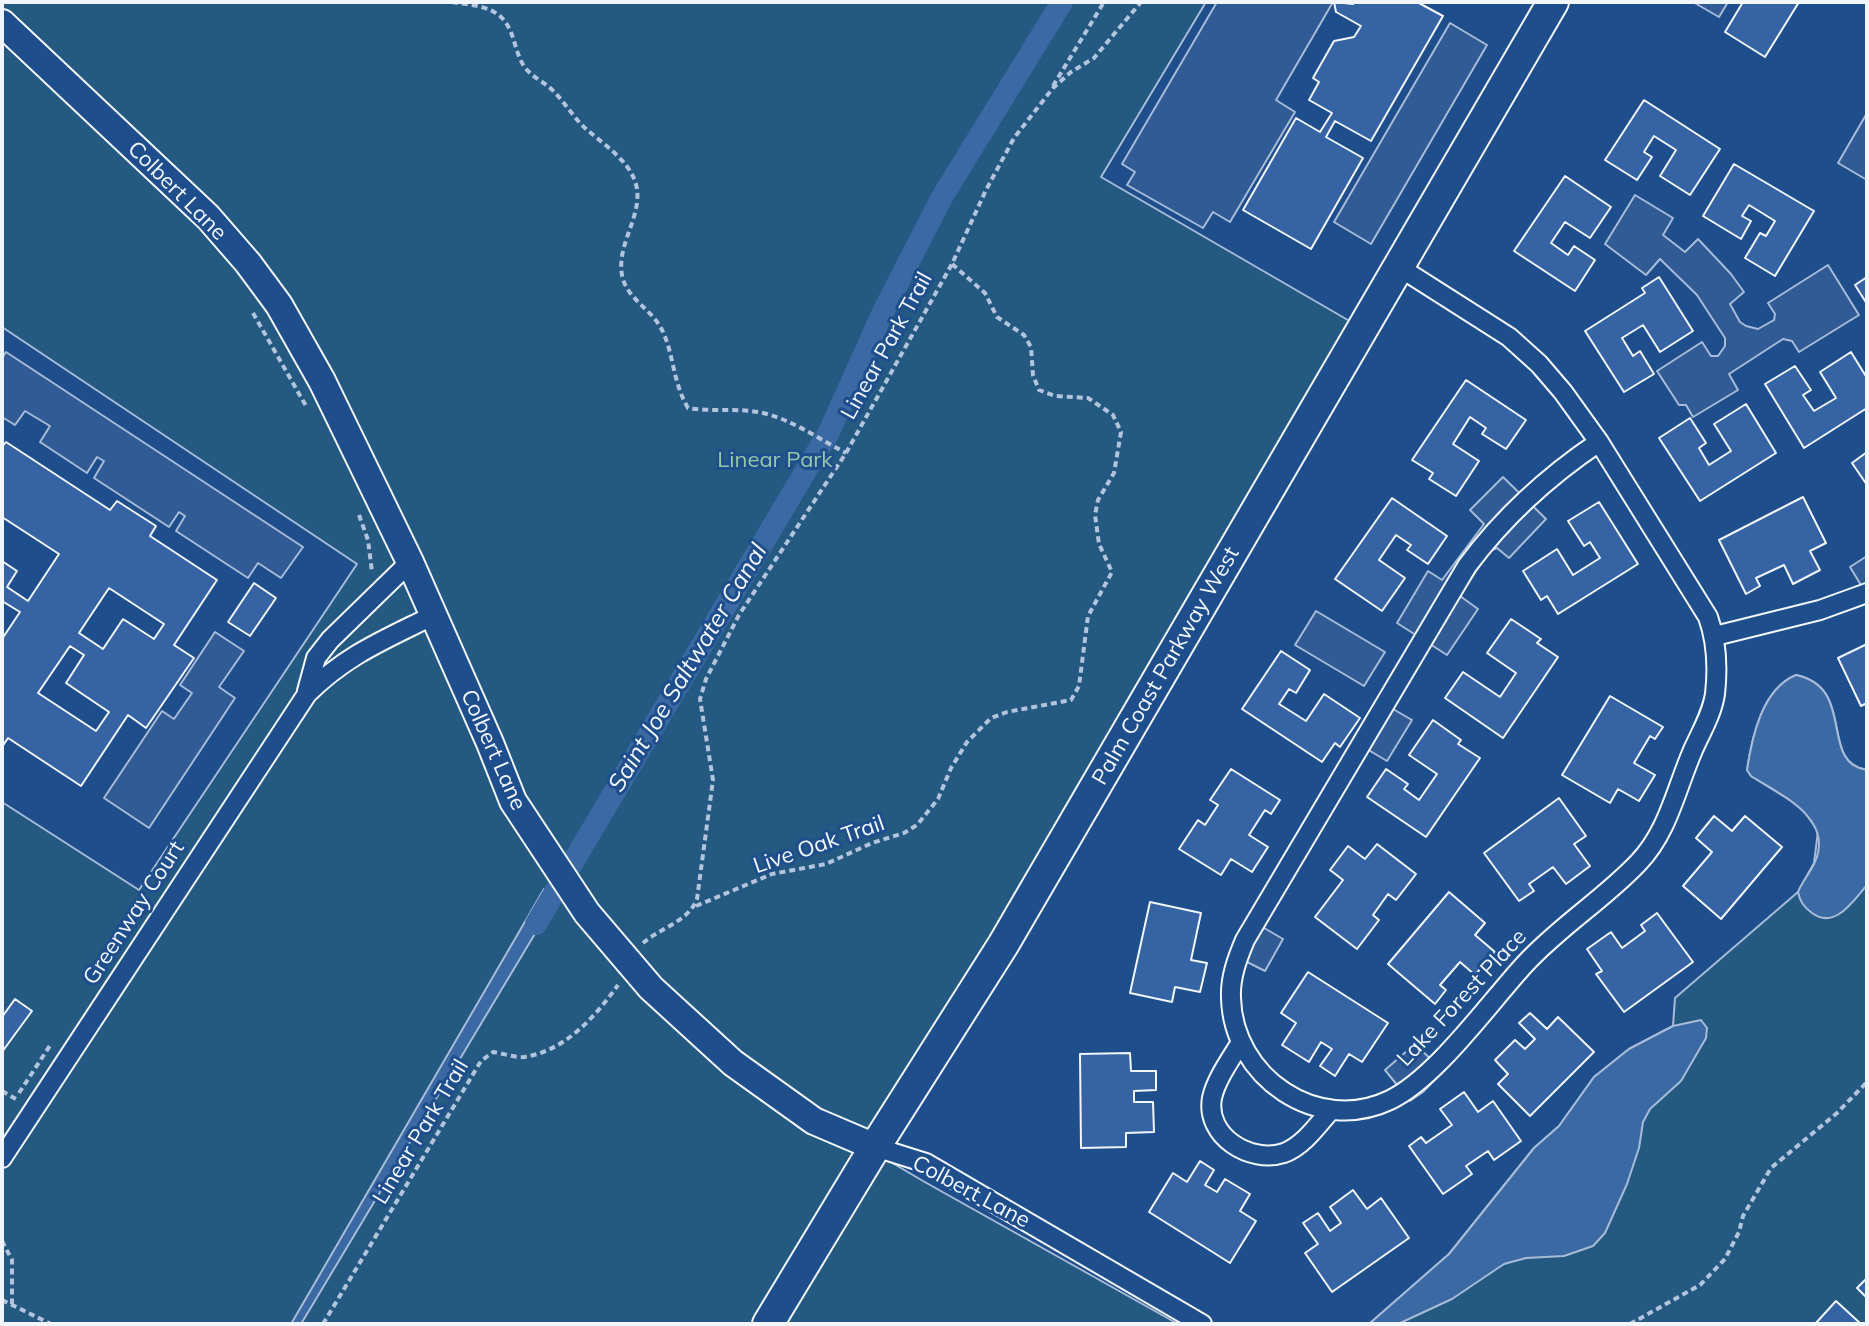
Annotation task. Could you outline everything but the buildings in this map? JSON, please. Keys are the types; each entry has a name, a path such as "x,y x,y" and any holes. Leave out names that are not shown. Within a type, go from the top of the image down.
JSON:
{"main road":[{"name":"Palm Coast Parkway West","path":"768,1324 1011,932 1553,2"}],"street":[{"name":"Colbert Lane","path":"2,23 208,217 279,305 316,371 410,562 517,809 587,913 631,967 688,1024 786,1104 814,1121 875,1147 926,1163 1202,1324"},
{"path":"1399,267 1509,337 1555,383 1599,442"},
{"name":"Lake Forest Place","path":"1599,442 1692,589 1715,636 1716,682 1709,714 1668,816 1650,850 1539,950 1416,1084 1401,1095 1375,1106 1330,1111 1305,1104 1278,1089 1253,1063 1241,1042 1232,1012 1231,996 1236,962 1245,940 1439,609 1500,524 1546,481 1599,442"},
{"path":"307,694 316,658 330,640 410,562"},
{"path":"1715,636 1820,610 1867,593"},
{"path":"307,694 330,670 355,654 432,616"},
{"name":"Greenway Court","path":"2,1158 307,694"},
{"path":"1241,1042 1212,1095 1214,1121 1232,1145 1259,1156 1286,1152 1310,1134 1330,1111"}],"path":[{"path":"452,2 485,8 501,17 514,35 519,56 527,71 550,88 634,177 639,196 621,258 622,277 630,295 644,305 663,332 677,390 688,408 707,412 758,412 780,419 846,453"},
{"path":"1051,90 1104,2"},
{"name":"Linear Park Trail","path":"323,1324 481,1061 493,1052 523,1057 560,1046 600,1009 631,967 644,941 672,926 694,907 713,780 700,699 706,679 739,615 846,453 952,264 1014,138 1051,90 1071,72 1094,58 1141,2"},
{"name":"Live Oak Trail","path":"694,907 772,874 826,864 872,843 904,833 917,825 938,799 951,768 967,742 991,718 1071,700 1079,686 1088,616 1112,572 1099,544 1095,515 1104,487 1114,473 1121,432 1113,415 1088,398 1055,396 1039,390 1033,375 1031,347 1024,335 997,317 985,293 952,264"},
{"path":"249,305 310,413"},
{"path":"355,504 368,540 372,575"},
{"path":"2,1091 15,1102 55,1038"},
{"path":"1630,1324 1700,1285 1725,1259 1739,1232 1743,1216 1771,1168 1837,1113 1867,1082"},
{"path":"2,1241 12,1260 11,1303"},
{"path":"2,1303 11,1303 51,1324"}],"green space":[{"name":"Linear Park","path":"2,2 1206,2 1101,177 1353,323 983,961 754,1324 2,1324 2,802 139,890 357,564 2,327"},
{"path":"1796,675 1815,682 1826,694 1844,754 1852,764 1867,770 1867,1324 1369,1324 1449,1254 1534,1148 1559,1126 1594,1077 1629,1049 1673,1026 1675,998 1798,892 1814,863 1818,831 1801,807 1751,776 1747,770 1756,729 1767,703 1784,682"},
{"path":"884,1158 923,1181 1178,1324 782,1324"}],"shaded area":[{"path":"1217,2 1333,2 1276,100 1295,112 1230,222 1213,212 1203,228 1127,185 1135,172 1122,164"},
{"path":"1693,2 1728,2 1719,17"},
{"path":"1450,23 1487,45 1371,244 1334,222"},
{"path":"1867,113 1867,180 1838,163"},
{"path":"1635,195 1673,218 1663,235 1685,252 1698,239 1731,274 1744,292 1730,304 1740,322 1746,326 1758,329 1774,320 1775,314 1768,303 1828,265 1859,315 1799,352 1792,341 1783,339 1729,374 1738,390 1693,417 1686,405 1679,405 1657,371 1702,342 1711,356 1718,356 1725,346 1725,338 1697,295 1660,259 1646,275 1605,244"},
{"path":"6,352 303,547 281,578 258,563 248,578 176,531 185,516 179,512 169,527 94,478 104,461 97,457 87,473 40,442 50,426 25,411 15,425 2,417 2,358"},
{"path":"1503,477 1546,519 1509,558 1497,548 1489,551 1460,596 1478,609 1447,655 1397,623 1428,571 1442,580 1484,524 1470,510"},
{"path":"1867,556 1867,595 1850,567"},
{"path":"1316,611 1385,652 1364,686 1295,645"},
{"path":"215,632 244,651 219,687 235,698 149,828 104,798 162,711 174,719 192,693 180,685"},
{"path":"1796,675 1815,683 1826,694 1844,754 1852,764 1867,770 1867,885 1843,911 1828,918 1809,911 1798,892 1819,848 1818,834 1812,821 1790,800 1751,776 1747,770 1756,729 1767,703 1784,682"},
{"path":"1379,701 1412,720 1387,761 1355,742"},
{"path":"544,889 554,902 301,1324 291,1324"},
{"path":"1247,918 1283,939 1265,971 1229,953"},
{"path":"1701,1020 1707,1028 1706,1038 1681,1081 1650,1109 1643,1122 1639,1148 1627,1184 1605,1233 1593,1246 1564,1256 1526,1258 1504,1264 1452,1299 1398,1324 1369,1324 1449,1254 1534,1148 1559,1126 1594,1077 1629,1049 1673,1026"},
{"path":"1415,1044 1443,1071 1410,1101 1385,1070"}],"waterway":[{"name":"Saint Joe Saltwater Canal","path":"536,924 829,432 883,312 942,197 1062,2"}]}
